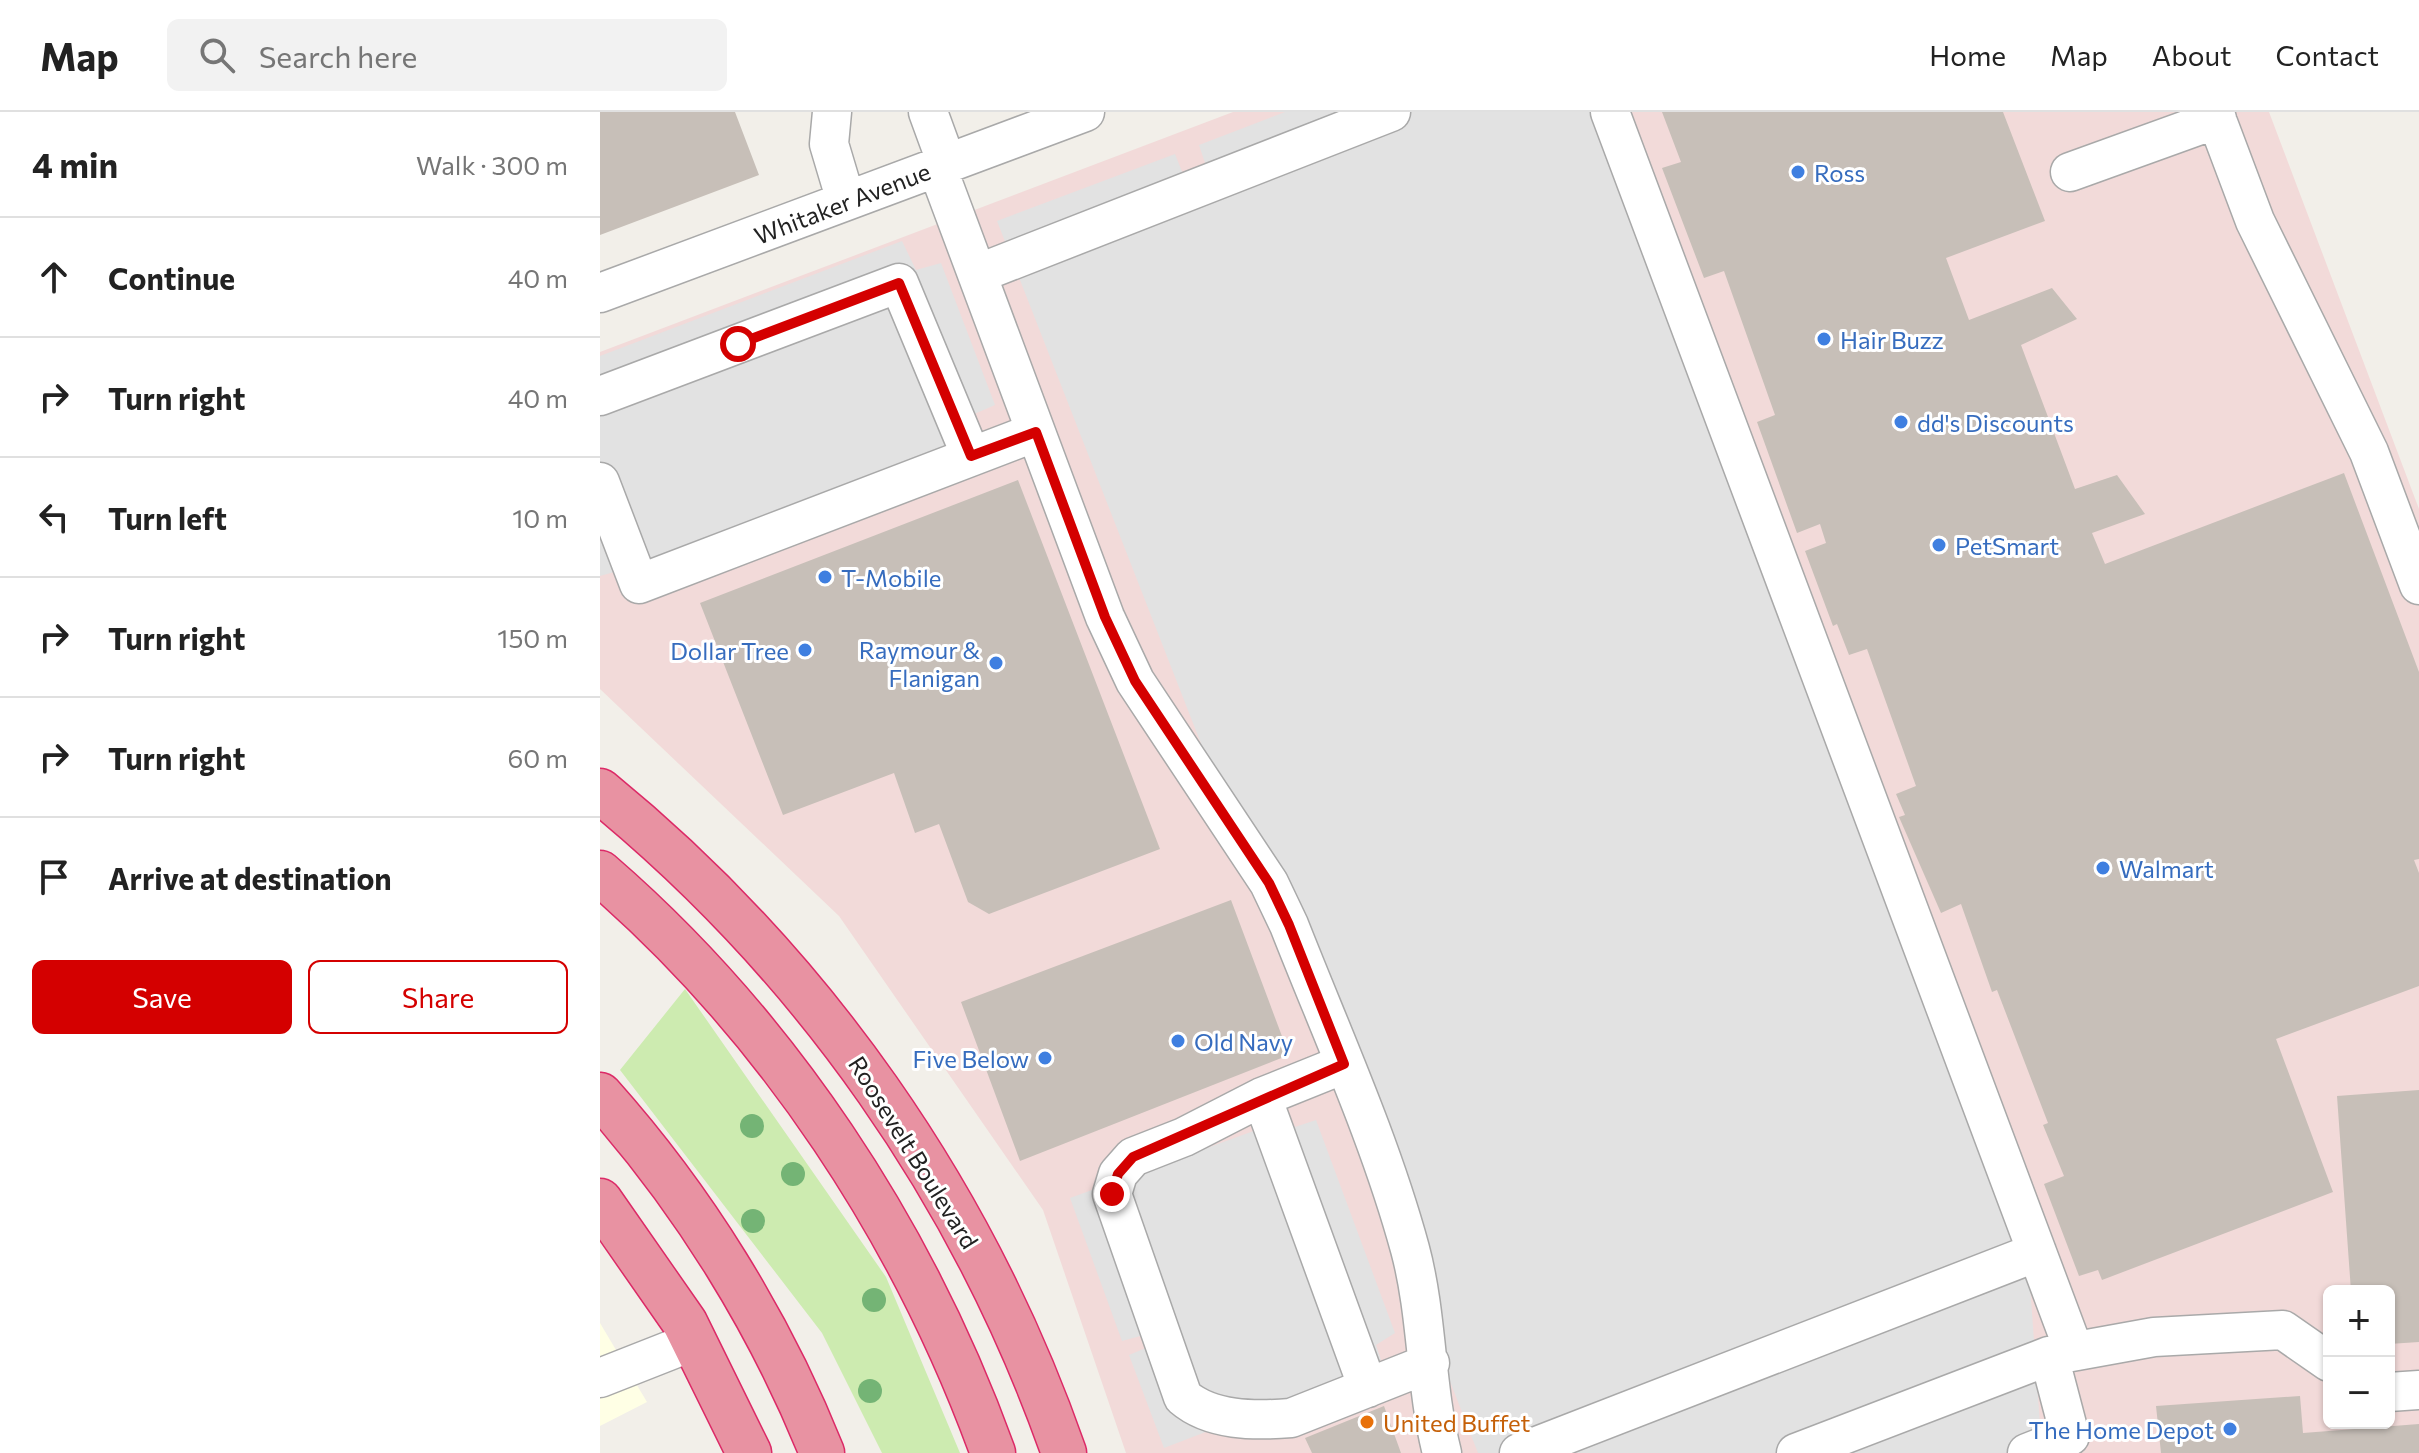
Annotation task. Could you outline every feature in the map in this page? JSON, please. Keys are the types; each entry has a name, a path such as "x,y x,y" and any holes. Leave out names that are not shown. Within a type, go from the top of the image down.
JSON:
{"highway":[{"name":"Roosevelt Boulevard","path":"600,791 644,826 732,912 786,972 869,1075 970,1237 1016,1332 1064,1453"},
{"path":"600,873 634,902 730,1002 845,1156 912,1268 965,1382 993,1453"},
{"path":"600,1095 712,1241 769,1341 822,1453"},
{"path":"600,1201 656,1278 694,1341 749,1453"},
{"path":"769,1341 846,1453"}],"street":[{"path":"832,112 829,144 846,201"},
{"path":"928,112 977,274 1105,617 1135,681 1269,883 1344,1064 1393,1192 1411,1252 1442,1453"},
{"name":"Whitaker Avenue","path":"600,293 1085,112"},
{"path":"977,274 1391,112"},
{"path":"1610,112 2037,1252 2061,1353 2070,1444 2027,1453"},
{"path":"2070,172 2216,116 2255,221 2369,452 2419,585"},
{"path":"600,396 899,283 971,456"},
{"path":"600,482 639,584 1036,432"},
{"path":"1344,1064 1262,1097 1184,1137 1133,1157 1118,1174 1112,1194 1183,1397 1201,1412 1266,1420 1291,1418 1430,1363"},
{"path":"1262,1097 1368,1388"},
{"path":"1519,1453 2037,1252"},
{"path":"1796,1453 2061,1353 2154,1337 2283,1330 2323,1358"},
{"path":"600,1378 694,1341"},
{"path":"2395,1392 2419,1390"}],"shaded area":[{"path":"1233,112 2269,112 2419,509 2419,1453 1126,1453 1043,1210 839,916 600,689 600,352"},
{"path":"1285,112 1594,112 2029,1271 2042,1453 1478,1453 997,221 1175,154 1183,174 1206,166 1199,145"},
{"path":"902,241 916,270 941,263 995,405 972,415 981,436 657,560 600,576 600,356"},
{"path":"1289,1118 1295,1127 1316,1120 1395,1333 1376,1345 1381,1360 1346,1378 1164,1448 1129,1355 1148,1347 1144,1335 1122,1341 1070,1198"},
{"path":"600,1323 647,1402 600,1426"}],"green space":[{"path":"685,989 886,1277 960,1453 882,1453 822,1333 620,1070"}],"building":[{"path":"600,112 735,112 759,175 600,235"},
{"path":"1662,112 2003,112 2045,221 1946,258 1969,320 2052,288 2077,319 2021,345 2075,489 2117,475 2145,514 2092,533 2105,564 2344,473 2419,672 2419,859 2414,860 2419,873 2419,986 2276,1039 2333,1192 2102,1280 2098,1270 2079,1276 2044,1184 2064,1176 2043,1125 2048,1123 1997,990 1992,992 1961,904 1941,913 1899,817 1905,815 1896,794 1916,786 1867,649 1849,655 1837,624 1833,626 1805,551 1826,543 1820,524 1797,533 1757,422 1775,415 1724,271 1704,278 1662,168 1681,162"},
{"path":"1018,480 1160,849 989,914 968,902 939,824 915,833 894,773 783,815 700,603"},
{"path":"1231,900 1289,1055 1020,1161 961,1002"},
{"path":"2419,1090 2419,1342 2395,1344 2395,1285 2351,1285 2337,1096"},
{"name":"The Home Depot","path":"2300,1396 2303,1433 2395,1429 2395,1426 2419,1424 2419,1453 2161,1453 2156,1406"},
{"name":"United Buffet","path":"1384,1406 1401,1453 1312,1453 1305,1438"}],"place":[{"name":"Ross","path":"1798,172"},
{"name":"Hair Buzz","path":"1824,339"},
{"name":"dd's Discounts","path":"1901,422"},
{"name":"PetSmart","path":"1939,545"},
{"name":"T-Mobile","path":"825,577"},
{"name":"Dollar Tree","path":"805,650"},
{"name":"Raymour & Flanigan","path":"996,663"},
{"name":"Walmart","path":"2103,868"},
{"name":"Old Navy","path":"1178,1041"},
{"name":"Five Below","path":"1045,1058"},
{"name":"United Buffet","path":"1367,1422"},
{"name":"The Home Depot","path":"2230,1429"}],"route":[{"path":"738,344 899,283 971,456 1036,432 1105,617 1135,681 1269,883 1289,925 1344,1064 1262,1097 1184,1137 1133,1157 1118,1174 1112,1194"}]}
